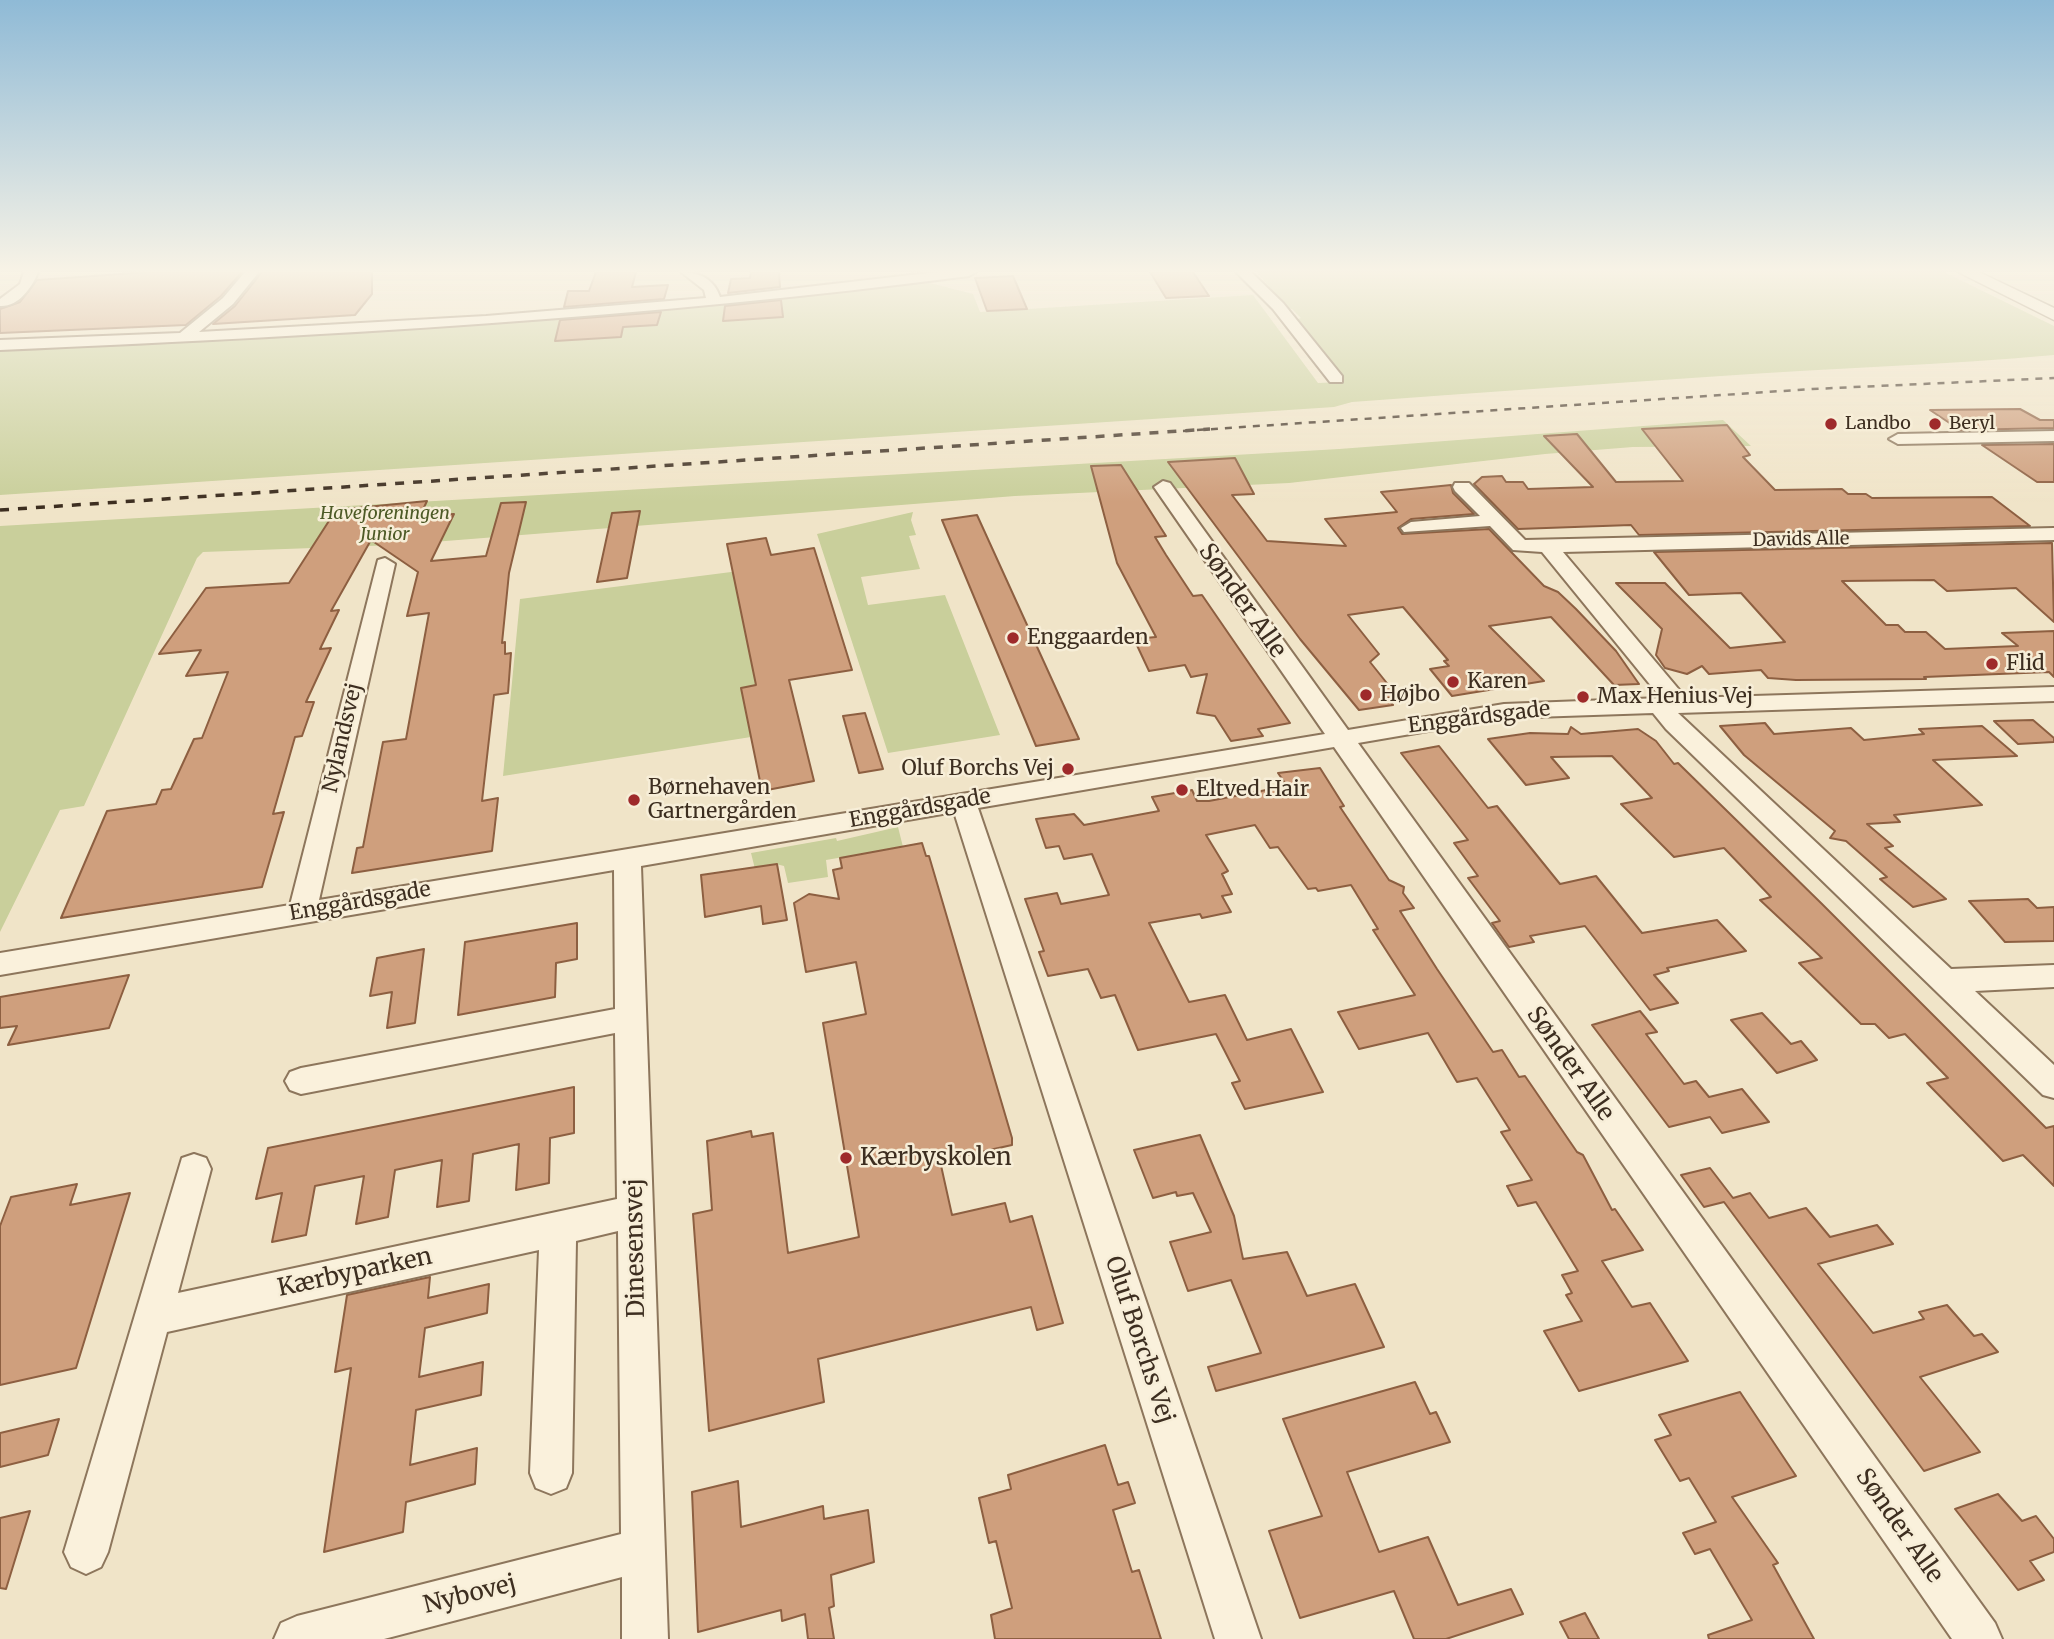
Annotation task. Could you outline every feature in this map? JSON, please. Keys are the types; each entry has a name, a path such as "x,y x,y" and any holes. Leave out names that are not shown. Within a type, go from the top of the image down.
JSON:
{"street":[{"path":"1312,348 1336,379"},
{"path":"1898,439 2054,436"},
{"name":"Sønder Alle","path":"1163,487 1338,738 1979,1639"},
{"name":"Davids Alle","path":"1462,487 1520,546 2054,534"},
{"path":"1411,528 1496,520"},
{"path":"1548,546 1669,705 1674,724 2054,1085"},
{"name":"Nylandsvej","path":"302,912 385,564"},
{"name":"Enggårdsgade","path":"0,964 1504,711 2054,694"},
{"name":"Oluf Borchs Vej","path":"963,801 1238,1639"},
{"name":"Dinesensvej","path":"627,857 645,1639"},
{"path":"1944,981 2054,976"},
{"path":"302,1081 631,1017"},
{"path":"86,1552 194,1169"},
{"name":"Kærbyparken","path":"152,1318 635,1211"},
{"path":"551,1473 558,1229"},
{"name":"Nybovej","path":"297,1639 643,1550"}],"green space":[{"path":"1293,348 1318,383 1341,382 1316,348 2054,348 2054,355 1490,392 1352,402 1334,407 0,495 0,350"},
{"name":"Haveforeningen Junior","path":"1723,420 1751,446 1633,447 1545,454 1289,483 1015,496 395,545 203,552 197,558 84,806 60,810 0,932 0,526 1339,449"},
{"path":"913,512 911,520 916,535 909,536 920,569 861,577 868,605 945,595 1000,735 888,753 817,534"},
{"path":"739,571 756,685 742,688 751,737 503,776 520,599"},
{"path":"898,827 903,847 826,860 828,877 788,883 784,866 776,864 755,869 751,853 836,838 837,841"}],"building":[{"path":"2020,409 2040,420 2054,420 2054,428 1960,430 1930,410"},
{"path":"1727,425 1750,455 1743,457 1775,490 1842,489 1848,494 1866,494 1872,498 1992,497 2030,526 1639,535 1631,525 1518,529 1474,484 1482,477 1502,476 1506,482 1523,482 1528,489 1593,487 1544,436 1577,434 1616,482 1683,481 1642,429"},
{"path":"2054,444 2054,482 2037,482 1982,445"},
{"path":"1235,458 1254,494 1232,495 1267,541 1346,546 1325,519 1397,512 1381,492 1451,485 1453,493 1474,514 1411,519 1398,528 1402,534 1489,529 1544,586 1558,592 1576,609 1616,651 1639,684 1614,685 1551,617 1489,626 1544,681 1452,696 1430,669 1449,666 1444,661 1448,660 1403,607 1348,615 1379,654 1370,662 1398,697 1387,698 1393,705 1359,710 1300,639 1168,462"},
{"path":"1121,465 1166,536 1155,537 1166,555 1193,596 1202,595 1290,723 1258,729 1263,736 1231,741 1215,716 1197,713 1207,674 1191,677 1185,665 1149,671 1134,639 1156,637 1117,563 1091,466"},
{"path":"427,501 420,516 454,514 431,561 486,556 501,503 526,502 509,573 502,643 505,642 505,654 511,653 508,693 494,695 482,801 498,798 492,851 352,873 357,848 363,847 383,742 406,739 429,613 407,616 418,572 371,540 331,611 339,610 320,649 331,648 306,702 314,702 302,736 295,737 273,814 284,812 262,887 61,918 107,811 156,804 162,790 171,789 194,739 202,738 228,672 186,676 201,650 159,654 206,588 289,583 336,510"},
{"path":"640,511 627,578 597,582 612,513"},
{"name":"Enggaarden","path":"977,515 1079,739 1036,746 942,520"},
{"path":"766,538 771,555 814,548 852,670 789,680 814,781 762,791 741,688 756,685 727,544"},
{"path":"2052,543 2054,622 2016,588 1947,591 1934,580 1842,581 1886,625 1898,625 1905,632 1926,632 1945,649 2018,646 2002,633 2054,631 2054,677 2049,672 1924,677 1926,679 1796,680 1768,678 1761,670 1709,674 1702,666 1687,674 1665,668 1656,655 1662,629 1616,583 1665,583 1730,648 1785,642 1741,593 1689,595 1654,552"},
{"path":"865,713 883,769 859,773 843,716"},
{"path":"2033,720 2054,738 2054,742 2018,744 1994,721"},
{"path":"1765,723 1774,734 1851,728 1864,740 1924,734 1919,729 1982,726 2017,756 1933,760 1982,805 1894,815 1900,822 1867,824 1893,846 1885,848 1946,899 1913,907 1880,879 1887,877 1846,841 1830,838 1835,831 1744,755 1720,726"},
{"path":"1571,727 1581,734 1638,729 1656,741 1674,764 1678,763 2046,1128 2054,1126 2054,1186 2023,1155 2003,1161 1927,1083 1948,1078 1905,1034 1889,1038 1875,1024 1861,1024 1799,963 1822,958 1760,900 1771,897 1724,848 1674,857 1621,804 1652,798 1612,756 1551,757 1569,778 1526,785 1488,739 1530,733 1568,734"},
{"path":"1439,746 1488,808 1497,806 1560,884 1596,876 1642,933 1717,920 1746,951 1667,968 1669,971 1654,975 1678,1003 1650,1010 1585,926 1530,936 1534,942 1509,947 1492,923 1500,921 1468,878 1478,876 1454,843 1468,840 1401,753"},
{"path":"1320,768 1344,806 1340,807 1389,880 1404,887 1403,893 1414,908 1400,911 1437,969 1493,1052 1502,1050 1519,1077 1525,1076 1577,1152 1583,1155 1612,1210 1615,1209 1643,1250 1602,1261 1632,1307 1650,1303 1688,1361 1579,1391 1544,1331 1582,1321 1566,1295 1572,1293 1562,1275 1578,1271 1536,1202 1518,1206 1507,1186 1532,1180 1501,1132 1510,1130 1477,1078 1457,1082 1428,1033 1359,1049 1338,1012 1415,995 1373,930 1378,929 1351,885 1318,891 1316,888 1308,889 1278,847 1270,848 1255,825 1206,835 1228,871 1222,874 1232,894 1222,896 1231,912 1202,918 1200,914 1149,923 1189,1002 1225,995 1247,1040 1291,1029 1323,1092 1245,1109 1232,1083 1240,1081 1216,1034 1138,1050 1115,995 1101,998 1088,969 1048,976 1039,952 1044,951 1025,899 1057,893 1061,904 1109,895 1092,854 1064,859 1059,846 1046,848 1036,819 1074,814 1084,825 1159,811 1152,797 1192,790 1197,801 1209,801 1287,786 1278,773"},
{"path":"922,843 926,856 929,856 1012,1138 1012,1145 940,1161 952,1215 1005,1203 1010,1222 1032,1216 1063,1323 1037,1330 1031,1307 818,1359 824,1402 709,1431 693,1214 712,1210 707,1141 751,1131 752,1137 773,1133 788,1253 859,1237 823,1023 866,1014 856,962 806,972 794,903 809,894 839,899 833,870 842,868 840,858"},
{"path":"777,864 787,920 763,924 761,906 705,917 701,875"},
{"path":"2028,899 2037,908 2054,907 2054,941 2005,942 1969,901"},
{"path":"577,923 577,959 556,963 555,997 458,1015 465,942"},
{"path":"424,949 415,1023 387,1028 392,992 370,996 377,958"},
{"path":"129,975 109,1028 8,1045 17,1026 0,1028 0,997"},
{"path":"1640,1011 1657,1032 1646,1034 1684,1084 1696,1081 1709,1097 1742,1089 1769,1122 1722,1133 1710,1117 1669,1127 1592,1025"},
{"path":"1762,1013 1791,1044 1801,1041 1817,1060 1777,1073 1731,1020"},
{"path":"574,1087 574,1133 550,1138 549,1183 516,1190 519,1144 473,1154 469,1201 437,1207 442,1160 395,1170 388,1217 356,1224 364,1176 315,1186 306,1235 272,1242 282,1193 256,1199 268,1148"},
{"path":"1200,1135 1234,1216 1243,1259 1287,1252 1307,1296 1355,1284 1384,1347 1216,1391 1208,1367 1261,1353 1231,1280 1188,1291 1170,1242 1211,1232 1193,1193 1177,1196 1176,1192 1153,1198 1134,1150"},
{"path":"1710,1168 1733,1198 1750,1193 1769,1218 1806,1208 1830,1237 1877,1225 1893,1244 1818,1264 1873,1333 1924,1319 1919,1312 1947,1305 1974,1336 1982,1334 1998,1352 1920,1377 1980,1452 1924,1471 1724,1202 1704,1207 1681,1175"},
{"path":"77,1184 70,1205 130,1193 76,1368 0,1385 0,1226 11,1197"},
{"path":"430,1277 428,1298 489,1284 487,1313 425,1328 419,1377 483,1362 481,1395 416,1410 410,1465 477,1448 475,1484 406,1502 403,1532 324,1552 351,1368 335,1372 347,1295"},
{"path":"1415,1382 1430,1414 1436,1412 1450,1442 1347,1472 1379,1552 1428,1537 1458,1605 1511,1589 1523,1614 1446,1639 1414,1639 1394,1591 1300,1618 1269,1531 1322,1516 1283,1419"},
{"path":"1740,1392 1796,1476 1732,1497 1778,1563 1773,1565 1814,1639 1709,1639 1708,1635 1752,1620 1710,1549 1695,1554 1683,1533 1716,1522 1689,1478 1680,1481 1655,1440 1671,1435 1659,1415"},
{"path":"59,1419 48,1455 0,1467 0,1433"},
{"path":"1105,1445 1118,1485 1128,1482 1135,1503 1113,1510 1132,1572 1139,1570 1161,1639 995,1639 991,1615 1012,1608 996,1541 989,1543 979,1498 1011,1489 1008,1475"},
{"path":"738,1481 741,1527 823,1506 824,1519 868,1510 874,1562 831,1575 834,1606 829,1608 834,1639 808,1639 805,1614 782,1621 781,1610 698,1632 692,1492"},
{"path":"1998,1494 2022,1521 2036,1516 2054,1539 2054,1552 2030,1561 2044,1580 2018,1590 1955,1509"},
{"path":"30,1511 6,1589 0,1588 0,1518"},
{"path":"1585,1613 1599,1639 1569,1639 1560,1622"}],"railway":[{"path":"1183,431 1812,389 2054,378"},
{"path":"0,510 1210,429"}],"place":[{"name":"Landbo","path":"1831,424"},
{"name":"Beryl","path":"1935,424"},
{"name":"Enggaarden","path":"1013,638"},
{"name":"Flid","path":"1992,664"},
{"name":"Karen","path":"1453,682"},
{"name":"Højbo","path":"1366,695"},
{"name":"Max Henius Vej","path":"1583,697"},
{"name":"Oluf Borchs Vej","path":"1068,769"},
{"name":"Eltved Hair","path":"1182,790"},
{"name":"Børnehaven Gartnergården","path":"634,800"},
{"name":"Kærbyskolen","path":"846,1158"}]}
